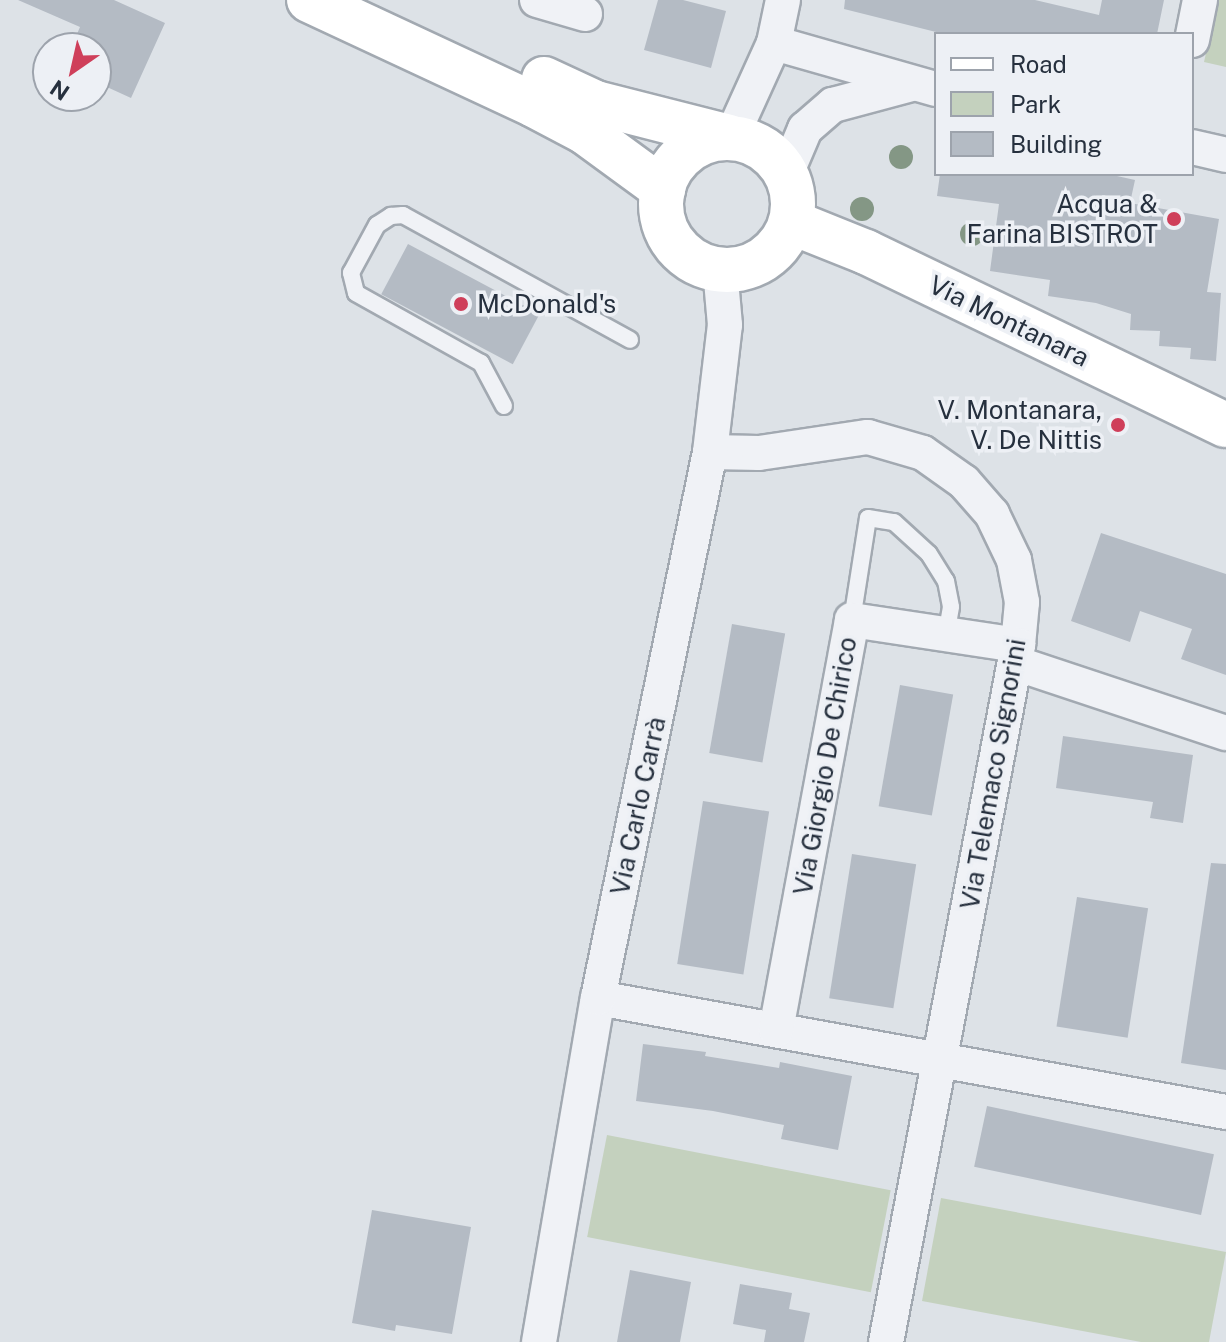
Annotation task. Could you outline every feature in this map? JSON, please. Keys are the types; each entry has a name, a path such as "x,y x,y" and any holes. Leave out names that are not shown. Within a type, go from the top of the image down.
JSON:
{"main road":[{"path":"309,0 560,119 663,189"},
{"path":"377,0 596,103 731,138 754,144 773,156 786,174 793,206 791,222 772,253 738,269 720,269 698,263 680,250 668,232 662,211 663,189 669,172 695,146 731,138"},
{"name":"Via Montanara","path":"791,222 866,252 1226,425"}],"street":[{"path":"537,0 585,14"},
{"path":"731,138 774,43 783,0"},
{"path":"1194,32 1200,0"},
{"path":"774,43 924,87"},
{"path":"786,174 805,129 833,105 924,87"},
{"path":"1194,147 1226,155"},
{"name":"Via Carlo Carrà","path":"539,1342 598,998 710,452 725,325 720,269"},
{"name":"Via Telemaco Signorini","path":"710,452 759,453 868,437 923,453 964,482 992,514 1014,560 1022,602 1016,654 886,1342"},
{"name":"Via Giorgio De Chirico","path":"776,1030 852,620 946,634 1016,654 1226,733"},
{"path":"598,998 1226,1112"}],"lane":[{"path":"504,406 481,363 356,293 351,273 377,225 391,216 403,215 630,340"},
{"path":"852,620 868,518 894,522 929,554 946,581 951,607 946,634"}],"green space":[{"path":"1218,0 1226,0 1226,67 1204,62"},
{"path":"607,1135 891,1190 871,1292 587,1237"},
{"path":"941,1198 1226,1252 1209,1342 1141,1342 922,1301"}],"building":[{"path":"18,0 114,0 165,23 131,98 112,89 112,32 78,32 80,27"},
{"path":"658,0 683,0 726,11 711,68 644,50"},
{"path":"845,0 1035,0 1099,15 1102,0 1164,0 1157,32 936,32 844,9"},
{"path":"940,176 1117,176 1135,180 1130,203 1219,219 1207,292 1221,293 1216,361 1190,359 1191,348 1159,346 1160,331 1130,330 1131,314 1096,303 1048,296 1050,280 990,271 999,204 937,196"},
{"name":"McDonald's","path":"408,244 540,314 513,364 381,294"},
{"path":"1101,533 1226,574 1226,675 1181,659 1192,629 1140,611 1130,642 1071,621"},
{"path":"732,624 785,633 762,762 709,753"},
{"path":"900,685 953,694 932,816 879,806"},
{"path":"1063,736 1193,755 1183,823 1150,818 1153,802 1056,788"},
{"path":"703,801 769,811 743,974 677,964"},
{"path":"852,854 916,864 893,1008 829,998"},
{"path":"1211,863 1226,864 1226,1070 1181,1063"},
{"path":"1077,897 1148,908 1128,1038 1057,1026"},
{"path":"643,1044 706,1052 705,1056 779,1068 780,1062 852,1076 838,1150 781,1139 784,1125 713,1111 636,1101"},
{"path":"987,1106 1214,1154 1201,1215 974,1167"},
{"path":"372,1210 471,1227 452,1334 396,1325 395,1331 352,1323"},
{"path":"630,1270 691,1282 680,1342 617,1342"},
{"path":"740,1284 792,1293 789,1309 810,1313 804,1342 764,1342 766,1330 733,1324"}],"place":[{"name":"Acqua & Farina BISTROT","path":"1174,219"},
{"name":"McDonald's","path":"461,304"},
{"name":"V. Montanara, V. De Nittis","path":"1118,425"}]}
